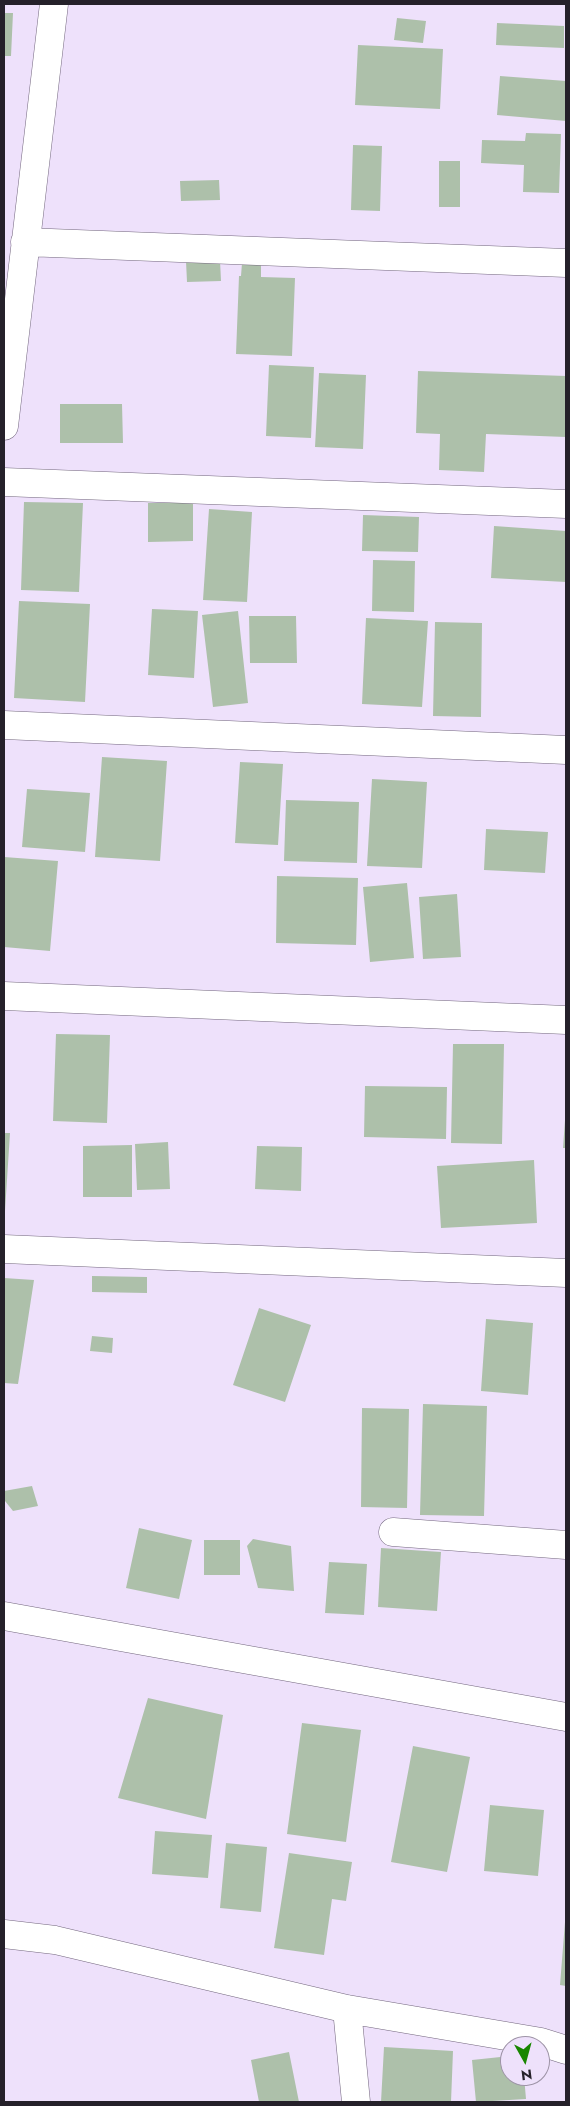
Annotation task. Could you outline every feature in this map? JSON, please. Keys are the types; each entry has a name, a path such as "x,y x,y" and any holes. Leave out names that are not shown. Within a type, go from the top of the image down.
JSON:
{"street":[{"path":"4,426 54,4"},
{"path":"26,242 566,263"},
{"path":"4,482 566,504"},
{"path":"4,725 566,750"},
{"path":"4,996 566,1020"},
{"path":"4,1249 566,1273"},
{"path":"393,1532 566,1545"},
{"path":"4,1616 566,1717"},
{"path":"4,1934 55,1940 347,2009 541,2042 566,2050"},
{"path":"347,2009 356,2102"}],"building":[{"path":"4,13 13,13 11,56 4,56"},
{"path":"397,18 426,21 423,43 394,40"},
{"path":"497,23 564,26 564,48 496,45"},
{"path":"358,45 443,49 440,109 355,105"},
{"path":"500,76 566,81 566,121 497,115"},
{"path":"526,133 561,134 559,193 523,192 524,165 481,163 482,140 525,141"},
{"path":"353,145 382,146 380,211 351,210"},
{"path":"439,161 460,161 460,207 439,207"},
{"path":"219,180 220,200 181,201 180,181"},
{"path":"220,260 221,281 187,282 186,261"},
{"path":"242,263 261,263 261,277 295,278 292,356 236,354 239,276 241,276"},
{"path":"269,365 314,367 311,438 266,436"},
{"path":"418,371 566,376 566,437 486,434 484,472 439,470 440,434 416,433"},
{"path":"319,373 366,375 363,449 315,447"},
{"path":"60,404 122,404 123,443 60,443"},
{"path":"24,502 83,503 79,592 21,590"},
{"path":"148,503 193,503 193,541 148,542"},
{"path":"209,509 252,512 247,602 203,600"},
{"path":"363,515 419,517 418,552 362,551"},
{"path":"494,526 566,531 566,582 491,578"},
{"path":"373,560 415,561 414,612 372,611"},
{"path":"19,601 90,604 85,702 14,698"},
{"path":"152,609 198,611 194,678 148,675"},
{"path":"238,611 248,703 213,707 202,615"},
{"path":"249,616 296,616 297,663 250,663"},
{"path":"366,618 428,621 422,707 362,704"},
{"path":"435,622 482,623 481,717 433,716"},
{"path":"102,757 167,761 160,861 95,857"},
{"path":"240,762 283,764 278,845 235,843"},
{"path":"372,779 427,782 422,868 367,866"},
{"path":"27,789 90,793 85,852 22,847"},
{"path":"286,800 359,802 357,863 284,861"},
{"path":"486,829 548,832 545,873 484,870"},
{"path":"4,857 58,861 50,951 4,947"},
{"path":"277,876 358,878 356,945 276,943"},
{"path":"407,883 414,958 370,962 363,887"},
{"path":"457,894 461,957 423,959 419,897"},
{"path":"56,1034 110,1035 107,1123 53,1121"},
{"path":"453,1044 504,1044 502,1144 451,1143"},
{"path":"365,1086 447,1087 446,1139 364,1137"},
{"path":"565,1120 566,1148 563,1148"},
{"path":"4,1133 10,1133 5,1211 4,1211"},
{"path":"168,1142 170,1189 137,1190 135,1144"},
{"path":"132,1145 132,1197 83,1197 83,1146"},
{"path":"257,1146 302,1147 301,1191 255,1189"},
{"path":"534,1160 537,1223 441,1228 437,1166"},
{"path":"92,1276 147,1277 147,1293 92,1292"},
{"path":"4,1278 34,1280 18,1384 4,1383"},
{"path":"259,1308 311,1325 285,1402 233,1385"},
{"path":"486,1319 533,1323 528,1395 481,1391"},
{"path":"92,1336 113,1338 112,1353 90,1351"},
{"path":"423,1404 487,1406 484,1516 420,1515"},
{"path":"362,1408 409,1409 407,1508 361,1507"},
{"path":"32,1486 38,1506 13,1511 5,1501 4,1491"},
{"path":"139,1528 192,1540 179,1599 126,1588"},
{"path":"253,1539 291,1546 294,1591 258,1588 247,1546"},
{"path":"204,1540 240,1540 240,1575 204,1575"},
{"path":"381,1548 441,1552 437,1611 378,1607"},
{"path":"329,1562 367,1564 364,1615 325,1613"},
{"path":"148,1698 223,1715 206,1819 118,1798"},
{"path":"302,1723 361,1730 346,1842 287,1834"},
{"path":"413,1746 470,1757 447,1872 391,1862"},
{"path":"490,1805 544,1810 538,1876 484,1871"},
{"path":"155,1831 212,1835 208,1878 152,1874"},
{"path":"226,1843 267,1847 261,1912 220,1908"},
{"path":"289,1853 352,1862 346,1901 332,1899 324,1955 274,1948"},
{"path":"566,1923 566,1986 560,1985"},
{"path":"384,2047 453,2051 451,2102 381,2102"},
{"path":"289,2052 299,2102 259,2102 251,2060"},
{"path":"500,2057 500,2086 525,2086 526,2099 476,2102 472,2060"}]}
